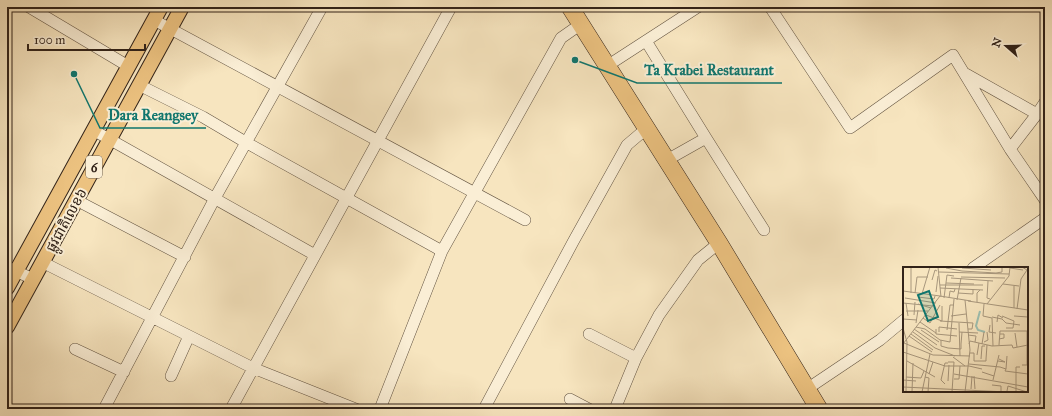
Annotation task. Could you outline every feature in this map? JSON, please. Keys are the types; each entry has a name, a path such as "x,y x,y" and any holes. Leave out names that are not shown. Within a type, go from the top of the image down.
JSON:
{"highway":[{"path":"570,7 667,160 819,409"}],"main road":[{"name":"ផ្លូវជាតិលេខ៦","path":"7,288 12,270 93,130 161,7"},
{"name":"ផ្លូវជាតិលេខ៦","path":"7,327 182,7"}],"street":[{"path":"29,7 128,66"},
{"path":"104,409 215,198 322,7"},
{"path":"231,409 252,368 451,7"},
{"path":"607,66 698,7"},
{"path":"770,7 850,128 953,54 1010,149 1045,200"},
{"path":"154,20 525,220"},
{"path":"380,409 442,251 561,38 581,24"},
{"path":"646,41 764,230"},
{"path":"965,74 1037,114"},
{"path":"139,85 203,117 442,251"},
{"path":"1010,149 1045,102"},
{"path":"484,409 573,242 627,145 647,128"},
{"path":"93,130 315,255"},
{"path":"667,160 706,138"},
{"path":"76,200 185,256"},
{"path":"974,267 1045,218"},
{"path":"615,409 636,358 660,315 698,260 718,243"},
{"path":"42,262 252,368 356,409"},
{"path":"12,270 33,279"},
{"path":"807,389 880,340 903,321"},
{"path":"589,334 636,358"},
{"path":"171,376 189,336"},
{"path":"75,349 124,372"},
{"path":"570,399 589,409"}],"place":[{"name":"Ta Krabei Restaurant","path":"575,60"},
{"name":"Dara Reangsey","path":"74,74"}]}
